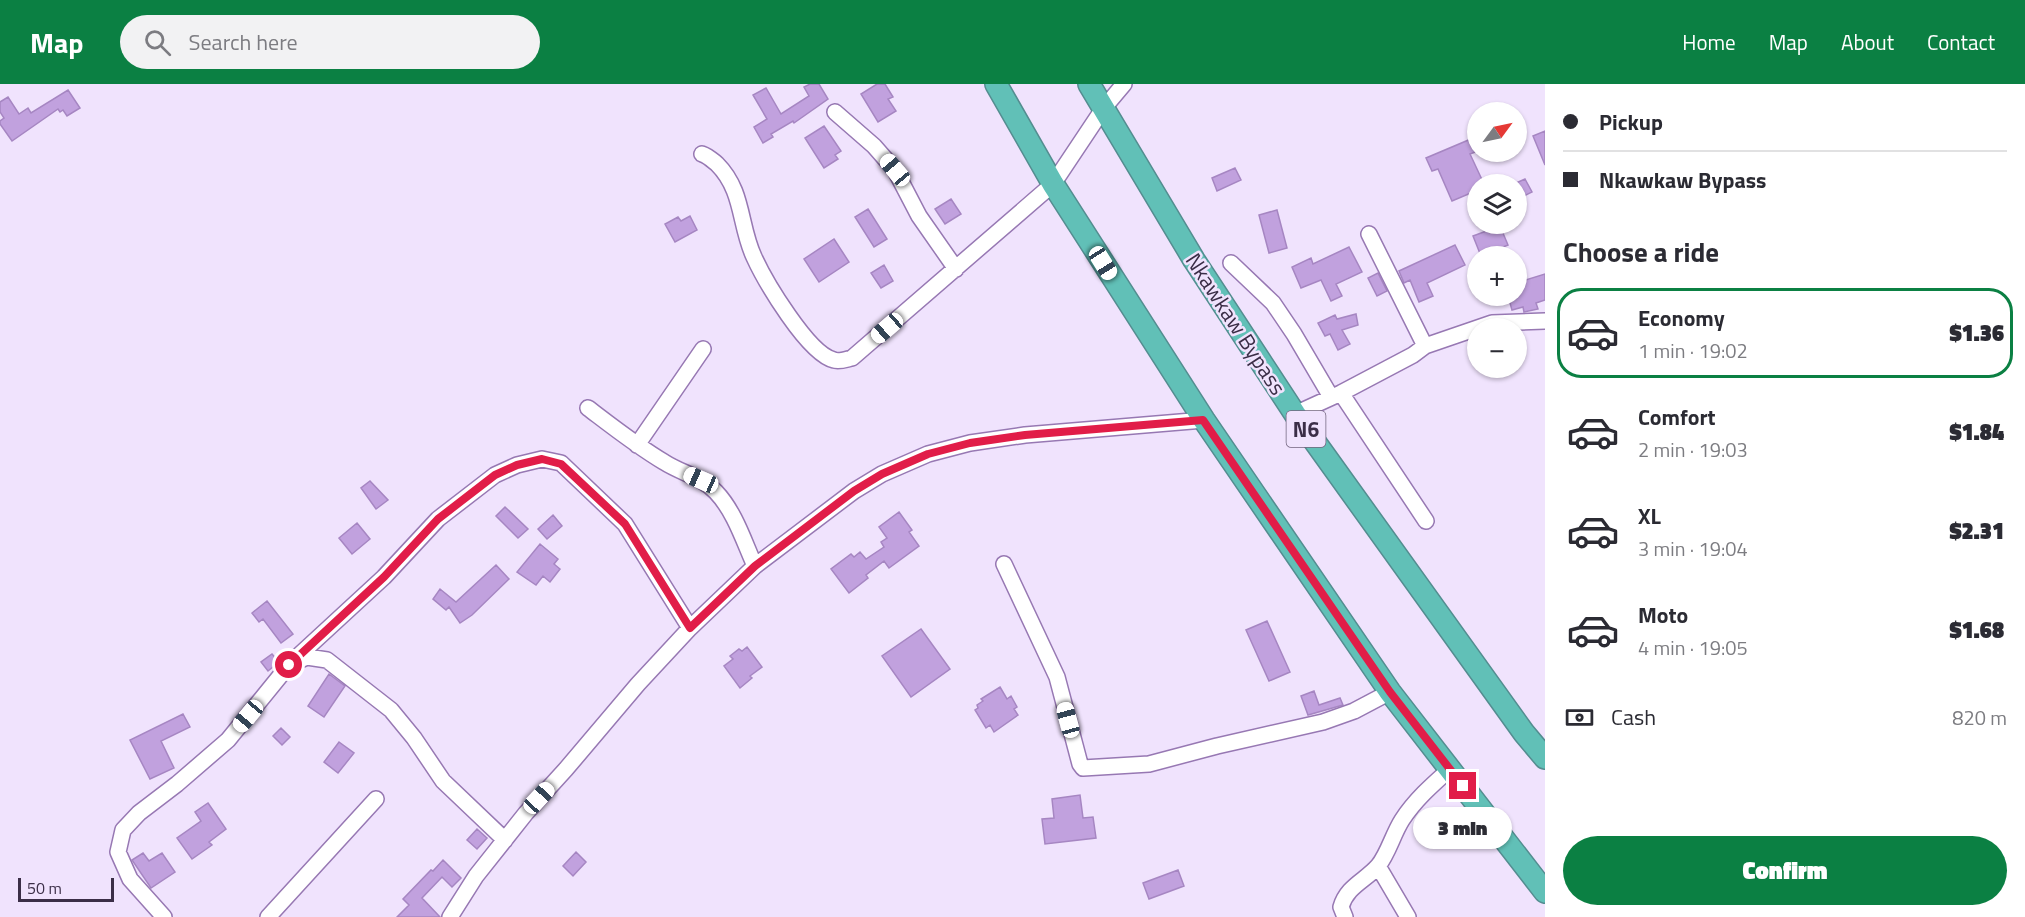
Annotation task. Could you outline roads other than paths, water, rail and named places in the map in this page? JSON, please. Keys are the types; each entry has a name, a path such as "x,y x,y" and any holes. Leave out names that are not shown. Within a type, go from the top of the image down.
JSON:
{"highway":[{"path":"996,84 1053,184 1203,420 1390,692 1545,892"},
{"name":"Nkawkaw Bypass","path":"1089,84 1194,260 1295,414 1545,759"}],"street":[{"path":"702,154 708,156 731,180 753,255 766,280 800,331 823,354 835,361 852,358 1053,184 1103,109 1124,84"},
{"path":"835,112 874,146 895,170 919,216 956,268"},
{"path":"1369,234 1425,346"},
{"path":"1231,263 1273,303 1426,521"},
{"path":"1295,414 1413,355 1425,346 1492,323 1545,321"},
{"path":"637,446 703,349"},
{"path":"588,408 637,446 667,464 701,480 716,492 729,510 755,566"},
{"path":"450,917 476,876 526,813 690,628 755,566 854,491 882,474 928,454 970,443 1025,435 1203,420"},
{"path":"164,917 130,879 118,852 123,830 139,813 228,740 289,665 384,577 438,519 495,475 517,465 542,459 561,464 625,524 690,628"},
{"path":"1004,564 1057,677 1083,768 1149,764 1323,722 1354,711 1390,692"},
{"path":"289,665 307,657 327,660 391,710 414,738 443,781 505,840"},
{"path":"1345,917 1341,907 1343,899 1357,882 1378,866 1401,821 1415,801 1450,769"},
{"path":"268,917 376,799"},
{"path":"1378,866 1408,917"}]}
